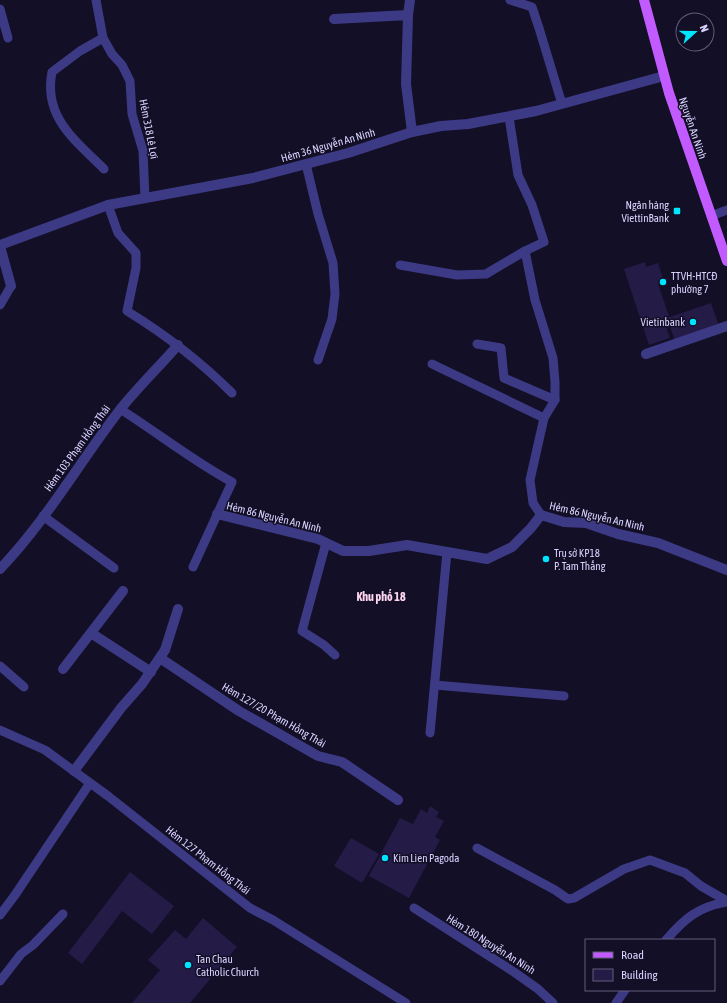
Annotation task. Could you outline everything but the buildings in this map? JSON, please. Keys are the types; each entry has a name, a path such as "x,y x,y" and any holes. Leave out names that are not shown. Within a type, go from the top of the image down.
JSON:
{"main road":[{"name":"Nguyễn An Ninh","path":"644,0 664,76 727,261"}],"street":[{"path":"410,0 408,15 406,84 412,132"},
{"path":"334,19 408,15"},
{"name":"Hẻm 36 Nguyễn An Ninh","path":"10,286 0,245 108,204 253,178 348,153 412,132 440,126 468,124 509,116 562,104 664,76"},
{"path":"646,354 727,326"},
{"name":"Hẻm 103 Phạm Hồng Thái","path":"0,569 21,547 120,409 158,369 178,345"},
{"name":"Hẻm 86 Nguyễn An Ninh","path":"217,514 318,539 343,551 370,551 407,545 487,558 512,547 531,528 541,514 564,522 586,524 618,534 658,543 727,570"},
{"path":"64,669 123,591"},
{"path":"74,771 121,708 142,684 160,658 165,650 178,609"},
{"path":"91,633 151,672"},
{"name":"Hẻm 127/20 Phạm Hồng Thái","path":"160,658 239,711 318,756 342,762 398,800"}],"lane":[{"name":"Hẻm 318 Lê Lợi","path":"96,0 103,38 112,54 122,65 130,81 132,114 143,151 145,198"},
{"path":"510,0 532,7 562,104"},
{"path":"0,9 8,38"},
{"path":"103,38 80,51 52,72 49,86 53,108 66,130 104,169"},
{"path":"400,265 457,275 486,274 525,251 544,242 532,204 518,175 509,116"},
{"path":"306,164 318,214 333,263 335,294 332,319 318,360"},
{"path":"108,204 118,233 136,254 136,268 127,311 178,345 204,366 232,393"},
{"path":"711,216 727,210"},
{"path":"525,251 535,300 553,358 556,382 555,400 544,418 530,480 533,503 541,514"},
{"name":"Hẻm 36 Nguyễn An Ninh","path":"0,304 10,286"},
{"path":"477,344 501,348 504,378 555,400"},
{"path":"432,364 544,418"},
{"name":"Hẻm 86 Nguyễn An Ninh","path":"120,409 172,443 209,470 232,482 193,567"},
{"path":"43,516 114,568"},
{"path":"326,543 302,631 324,645 335,655"},
{"path":"430,733 447,552"},
{"path":"0,666 24,687"},
{"path":"435,685 564,696"},
{"name":"Hẻm 127 Phạm Hồng Thái","path":"0,730 45,750 90,783 250,908 274,920 406,1003"},
{"path":"0,915 90,783"},
{"path":"477,848 555,890 568,899 574,898 603,879 624,869 650,860 685,873 701,886 727,901"},
{"path":"667,939 679,925 695,912 711,905 727,901"},
{"name":"Hẻm 180 Nguyễn An Ninh","path":"414,908 514,972 538,989 553,1003"},
{"path":"0,981 21,954 33,945 63,914"},
{"path":"616,1003 623,991"}],"place":[{"name":"Ngân hàng ViettinBank","path":"677,211"},
{"name":"TTVH-HTCĐ phường 7","path":"663,282"},
{"name":"Vietinbank","path":"693,322"},
{"name":"Trụ sở KP18 P. Tam Thắng","path":"546,559"},
{"name":"Kim Lien Pagoda","path":"385,858"},
{"name":"Tan Chau Catholic Church","path":"188,965"}],"district":[{"name":"Khu phố 18","path":"381,597"}]}
